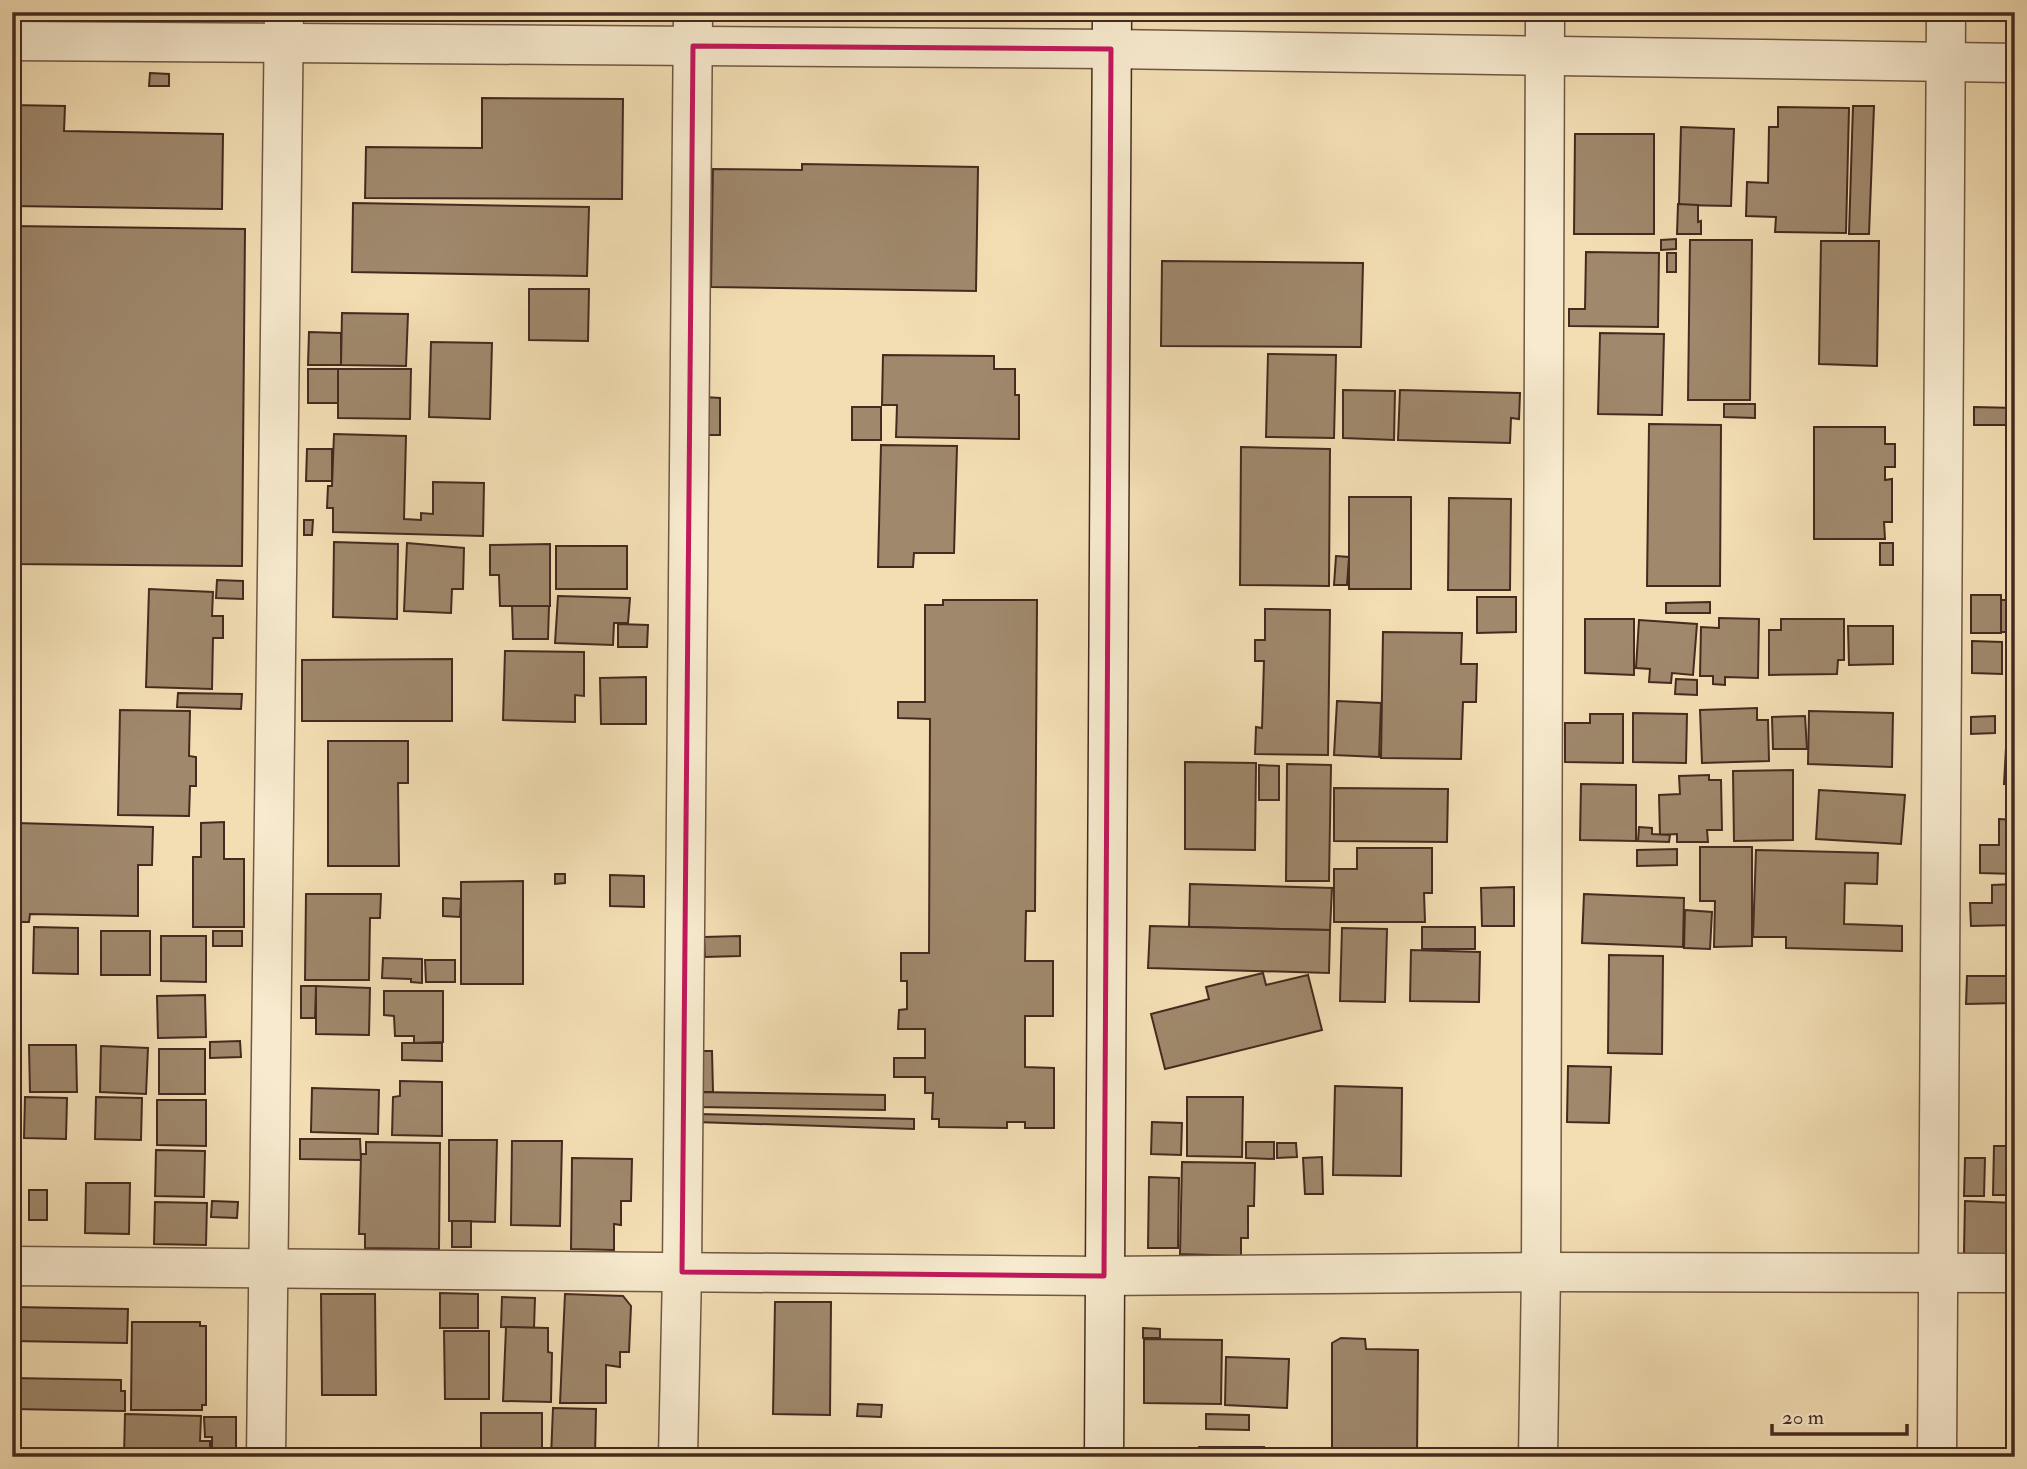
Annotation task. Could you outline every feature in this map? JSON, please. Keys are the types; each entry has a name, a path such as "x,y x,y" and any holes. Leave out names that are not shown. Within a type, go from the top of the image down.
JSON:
{"street":[{"path":"1538,1457 1541,1272 1545,12"},
{"path":"1937,1457 1946,12"},
{"path":"12,41 284,28 1112,30 1544,56 2015,63"},
{"path":"266,1457 284,28"},
{"path":"678,1457 693,29"},
{"path":"1104,1457 1112,30"},
{"path":"12,1266 1104,1276 1541,1272 2015,1273"}],"highlighted area":[{"path":"693,46 1111,49 1104,1276 682,1272"}],"building":[{"path":"1748,12 1841,12 1841,20 1748,19"},
{"path":"150,73 169,74 169,86 149,86"},
{"path":"482,98 623,99 622,199 365,198 366,147 482,148"},
{"path":"12,105 65,106 64,131 223,134 222,209 12,206"},
{"path":"1853,106 1874,106 1869,234 1849,234"},
{"path":"1778,107 1849,108 1846,233 1775,232 1776,217 1746,216 1747,182 1768,183 1769,127 1778,127"},
{"path":"1681,127 1734,129 1731,206 1679,205"},
{"path":"1575,134 1654,134 1654,234 1574,234"},
{"path":"802,164 978,167 976,291 711,287 713,169 802,170"},
{"path":"353,203 589,207 587,276 352,272"},
{"path":"1678,204 1698,205 1701,234 1677,234"},
{"path":"12,226 245,229 242,566 12,564"},
{"path":"1676,239 1676,249 1661,250 1661,240"},
{"path":"1690,240 1752,240 1750,400 1688,400"},
{"path":"1821,241 1879,241 1877,366 1819,364"},
{"path":"2007,244 2015,245 2015,303 2006,302"},
{"path":"1586,252 1659,253 1658,327 1569,326 1569,309 1585,309"},
{"path":"1667,253 1676,253 1676,272 1667,272"},
{"path":"1162,261 1363,263 1361,347 1161,346"},
{"path":"529,289 589,289 588,341 529,340"},
{"path":"342,313 408,314 406,366 341,365"},
{"path":"309,332 341,333 341,365 308,365"},
{"path":"1600,333 1664,334 1662,415 1598,414"},
{"path":"431,342 492,343 490,419 429,417"},
{"path":"1268,354 1336,355 1334,438 1266,437"},
{"path":"883,355 994,356 994,369 1015,369 1015,395 1019,395 1019,439 896,437 897,405 882,405"},
{"path":"308,369 338,369 339,403 308,403"},
{"path":"338,369 411,369 410,419 338,418"},
{"path":"1343,390 1395,391 1394,440 1343,438"},
{"path":"1400,390 1520,393 1519,419 1511,418 1510,443 1398,440"},
{"path":"704,397 720,398 720,435 703,435"},
{"path":"1724,404 1755,404 1755,418 1724,417"},
{"path":"852,407 881,407 881,440 852,440"},
{"path":"1974,407 2015,408 2015,425 1974,425"},
{"path":"1649,424 1721,425 1720,586 1647,586"},
{"path":"1814,427 1885,427 1885,444 1895,444 1895,467 1885,467 1885,480 1892,479 1892,522 1884,522 1885,539 1814,539"},
{"path":"334,434 406,436 404,519 421,520 421,513 433,514 433,482 484,483 483,536 333,532 333,508 327,508 328,486 332,486"},
{"path":"2008,436 2015,436 2015,562 2007,562"},
{"path":"881,445 957,446 954,553 914,553 913,567 878,567"},
{"path":"1241,447 1330,449 1329,586 1240,585"},
{"path":"307,449 332,449 332,481 306,481"},
{"path":"1349,497 1411,497 1411,589 1349,589"},
{"path":"1449,498 1511,499 1510,590 1448,590"},
{"path":"304,520 313,520 312,535 304,535"},
{"path":"334,542 398,544 397,619 333,617"},
{"path":"407,543 464,548 463,589 452,589 451,613 404,611"},
{"path":"1880,543 1893,543 1893,565 1880,565"},
{"path":"550,544 550,606 500,606 499,575 490,575 490,545"},
{"path":"556,546 627,546 627,589 556,589"},
{"path":"1336,556 1349,557 1347,585 1334,585"},
{"path":"217,580 243,581 243,599 216,598"},
{"path":"149,589 213,592 212,616 223,616 223,638 213,638 212,689 146,687"},
{"path":"1971,595 2001,595 2001,633 1971,633"},
{"path":"558,596 630,598 628,623 614,623 613,645 555,643"},
{"path":"1477,597 1516,597 1516,632 1477,633"},
{"path":"943,600 1037,600 1035,911 1026,911 1025,961 1053,961 1053,1016 1025,1016 1025,1067 1054,1068 1054,1128 1025,1128 1025,1122 1007,1122 1007,1128 939,1127 939,1119 932,1119 933,1093 925,1093 925,1077 894,1077 894,1058 925,1058 925,1029 898,1029 899,1010 907,1009 907,981 901,981 901,953 929,953 930,719 898,718 898,702 925,702 925,605 943,605"},
{"path":"2001,600 2015,600 2015,632 2001,632"},
{"path":"1710,602 1710,613 1666,613 1666,603"},
{"path":"512,606 549,606 548,639 513,639"},
{"path":"1265,609 1330,610 1328,755 1255,754 1256,727 1262,728 1264,661 1255,661 1255,640 1265,640"},
{"path":"1719,618 1759,619 1758,678 1725,677 1725,685 1713,684 1713,676 1700,676 1701,627 1719,628"},
{"path":"1585,619 1634,619 1634,675 1585,673"},
{"path":"1781,619 1844,619 1844,660 1838,660 1837,674 1769,675 1769,630 1781,630"},
{"path":"1639,620 1697,624 1693,675 1672,673 1671,683 1649,682 1650,669 1636,668"},
{"path":"618,624 648,625 647,647 618,647"},
{"path":"1848,626 1893,626 1893,664 1849,665"},
{"path":"1383,632 1462,633 1461,664 1477,664 1476,702 1463,702 1461,759 1381,758"},
{"path":"1972,641 2002,642 2002,674 1972,673"},
{"path":"505,651 584,652 584,696 575,695 575,722 503,720"},
{"path":"452,659 452,721 302,721 302,660"},
{"path":"2012,661 2015,661 2015,698 2012,697"},
{"path":"646,677 646,724 601,724 600,678"},
{"path":"1676,679 1697,680 1697,695 1675,694"},
{"path":"178,693 242,694 241,709 177,707"},
{"path":"1337,701 1381,703 1379,757 1334,755"},
{"path":"1757,708 1757,720 1768,720 1769,761 1702,763 1700,710"},
{"path":"120,710 190,711 189,756 196,757 196,786 190,786 189,816 118,815"},
{"path":"1809,711 1893,713 1892,767 1808,764"},
{"path":"1633,713 1687,714 1686,763 1633,762"},
{"path":"1590,714 1623,714 1623,763 1565,762 1565,723 1590,723"},
{"path":"1805,716 1807,749 1773,749 1772,717"},
{"path":"1995,716 1995,733 1971,734 1971,717"},
{"path":"2007,729 2015,729 2015,802 2012,802 2012,784 2004,784"},
{"path":"328,741 408,741 408,783 398,783 399,866 328,866"},
{"path":"1185,762 1256,763 1255,850 1185,849"},
{"path":"1287,764 1331,765 1329,881 1286,881"},
{"path":"1259,765 1279,766 1279,800 1259,800"},
{"path":"1793,770 1793,840 1734,841 1733,771"},
{"path":"1709,775 1709,780 1721,780 1722,830 1707,830 1708,842 1677,842 1677,834 1660,835 1659,795 1680,794 1679,776"},
{"path":"1581,784 1636,785 1636,841 1580,840"},
{"path":"1334,788 1448,789 1447,842 1334,841"},
{"path":"1819,790 1905,795 1901,844 1816,839"},
{"path":"1999,819 2015,820 2015,874 1980,873 1980,845 1999,845"},
{"path":"224,822 224,859 244,859 244,927 193,927 193,857 201,857 201,823"},
{"path":"17,823 153,827 152,865 138,865 138,916 30,914 29,922 12,922"},
{"path":"1639,827 1652,828 1652,834 1670,835 1669,842 1638,841"},
{"path":"1700,847 1752,847 1752,946 1714,947 1715,901 1700,901"},
{"path":"1357,848 1432,848 1432,893 1424,893 1425,922 1334,922 1334,869 1357,869"},
{"path":"1677,849 1677,865 1637,866 1637,850"},
{"path":"1756,850 1878,853 1877,884 1845,883 1844,924 1902,926 1902,951 1786,948 1786,937 1753,937"},
{"path":"555,874 565,874 565,883 555,884"},
{"path":"610,875 644,876 644,907 610,906"},
{"path":"523,881 523,984 461,984 461,882"},
{"path":"1190,884 1332,888 1330,930 1189,927"},
{"path":"2015,884 2015,925 1971,926 1970,903 1992,903 1992,885"},
{"path":"1514,887 1514,926 1482,926 1481,888"},
{"path":"306,894 381,894 380,918 370,918 369,980 305,980"},
{"path":"1584,894 1684,898 1683,947 1582,943"},
{"path":"443,898 461,899 460,917 443,916"},
{"path":"1685,910 1712,912 1710,949 1684,948"},
{"path":"1150,926 1330,930 1329,973 1148,968"},
{"path":"34,927 78,928 78,974 33,973"},
{"path":"1422,927 1475,927 1475,949 1422,949"},
{"path":"1342,928 1387,929 1385,1002 1340,1001"},
{"path":"101,931 150,931 150,975 101,975"},
{"path":"213,931 242,931 242,946 213,946"},
{"path":"161,936 206,936 206,982 161,981"},
{"path":"740,936 740,956 705,957 704,937"},
{"path":"1411,950 1480,952 1479,1002 1410,1001"},
{"path":"1609,955 1663,956 1662,1054 1608,1053"},
{"path":"383,958 422,959 422,983 411,982 411,979 382,978"},
{"path":"425,960 455,960 455,982 426,982"},
{"path":"1263,973 1266,985 1308,975 1322,1030 1165,1069 1151,1014 1209,999 1206,987"},
{"path":"1967,976 2015,976 2015,1003 1966,1004"},
{"path":"301,986 316,986 315,1018 301,1018"},
{"path":"316,986 370,988 369,1035 316,1034"},
{"path":"384,991 443,991 443,1042 414,1043 414,1036 395,1036 394,1016 384,1015"},
{"path":"205,995 206,1037 158,1038 157,996"},
{"path":"240,1041 241,1057 210,1058 210,1042"},
{"path":"402,1043 442,1043 442,1061 402,1060"},
{"path":"29,1045 76,1045 77,1092 30,1092"},
{"path":"101,1046 148,1048 146,1094 100,1092"},
{"path":"159,1049 205,1049 205,1094 159,1094"},
{"path":"697,1051 712,1051 713,1092 697,1092"},
{"path":"1568,1066 1611,1067 1609,1123 1567,1122"},
{"path":"400,1081 442,1082 442,1136 392,1135 393,1097 400,1096"},
{"path":"1335,1086 1402,1088 1401,1176 1333,1175"},
{"path":"312,1088 379,1090 378,1134 311,1132"},
{"path":"697,1092 885,1095 885,1110 696,1107"},
{"path":"25,1097 67,1098 66,1139 24,1138"},
{"path":"96,1097 142,1098 141,1140 95,1139"},
{"path":"1187,1097 1243,1097 1242,1157 1187,1156"},
{"path":"157,1100 206,1100 206,1146 157,1145"},
{"path":"697,1114 914,1119 914,1129 696,1122"},
{"path":"1152,1122 1182,1123 1181,1155 1151,1154"},
{"path":"2014,1135 2015,1195 1993,1195 1994,1146 2014,1146"},
{"path":"300,1139 360,1139 361,1160 300,1159"},
{"path":"449,1140 497,1140 495,1222 449,1221"},
{"path":"512,1141 562,1141 560,1226 511,1225"},
{"path":"366,1142 440,1143 439,1249 365,1248 365,1234 359,1234 361,1154 366,1154"},
{"path":"1246,1142 1274,1142 1274,1159 1246,1158"},
{"path":"1277,1143 1296,1143 1297,1157 1277,1158"},
{"path":"156,1150 205,1151 204,1197 155,1196"},
{"path":"1322,1157 1323,1194 1305,1194 1303,1158"},
{"path":"572,1158 632,1159 631,1201 621,1201 621,1225 614,1224 614,1250 571,1249"},
{"path":"1965,1158 1985,1158 1984,1196 1964,1196"},
{"path":"1182,1162 1255,1163 1254,1206 1248,1206 1248,1238 1241,1238 1241,1256 1180,1254"},
{"path":"1149,1177 1179,1178 1178,1248 1148,1248"},
{"path":"86,1183 130,1183 129,1234 85,1233"},
{"path":"29,1190 47,1190 47,1220 29,1220"},
{"path":"212,1201 238,1202 237,1218 211,1217"},
{"path":"1965,1201 2015,1203 2015,1260 1973,1264 1964,1252"},
{"path":"155,1202 207,1203 206,1245 154,1244"},
{"path":"452,1221 471,1221 471,1247 452,1247"},
{"path":"440,1293 478,1294 478,1328 440,1328"},
{"path":"321,1294 375,1294 376,1395 322,1395"},
{"path":"565,1294 623,1296 631,1306 629,1352 620,1352 620,1367 606,1365 606,1403 560,1403"},
{"path":"502,1297 535,1298 534,1328 501,1327"},
{"path":"775,1302 831,1302 830,1415 773,1414"},
{"path":"12,1307 128,1309 127,1343 12,1341"},
{"path":"132,1322 200,1322 200,1326 206,1326 206,1405 202,1405 202,1410 131,1410"},
{"path":"506,1327 548,1328 548,1352 552,1353 551,1402 503,1401"},
{"path":"1143,1328 1160,1329 1160,1338 1143,1338"},
{"path":"444,1331 489,1331 489,1399 445,1399"},
{"path":"1341,1338 1365,1339 1366,1349 1418,1350 1417,1457 1332,1457 1332,1343"},
{"path":"1144,1339 1222,1340 1221,1404 1144,1403"},
{"path":"1226,1357 1289,1359 1287,1408 1225,1405"},
{"path":"12,1378 121,1380 121,1391 125,1391 125,1411 12,1409"},
{"path":"858,1404 882,1405 881,1417 857,1416"},
{"path":"553,1408 596,1409 595,1457 551,1457"},
{"path":"481,1413 542,1413 542,1457 481,1457"},
{"path":"125,1414 201,1416 200,1441 210,1441 210,1457 124,1457"},
{"path":"1206,1414 1249,1415 1249,1430 1206,1429"},
{"path":"204,1417 236,1417 236,1449 212,1449 212,1437 205,1437"},
{"path":"1199,1447 1264,1447 1263,1457 1199,1457"}]}
